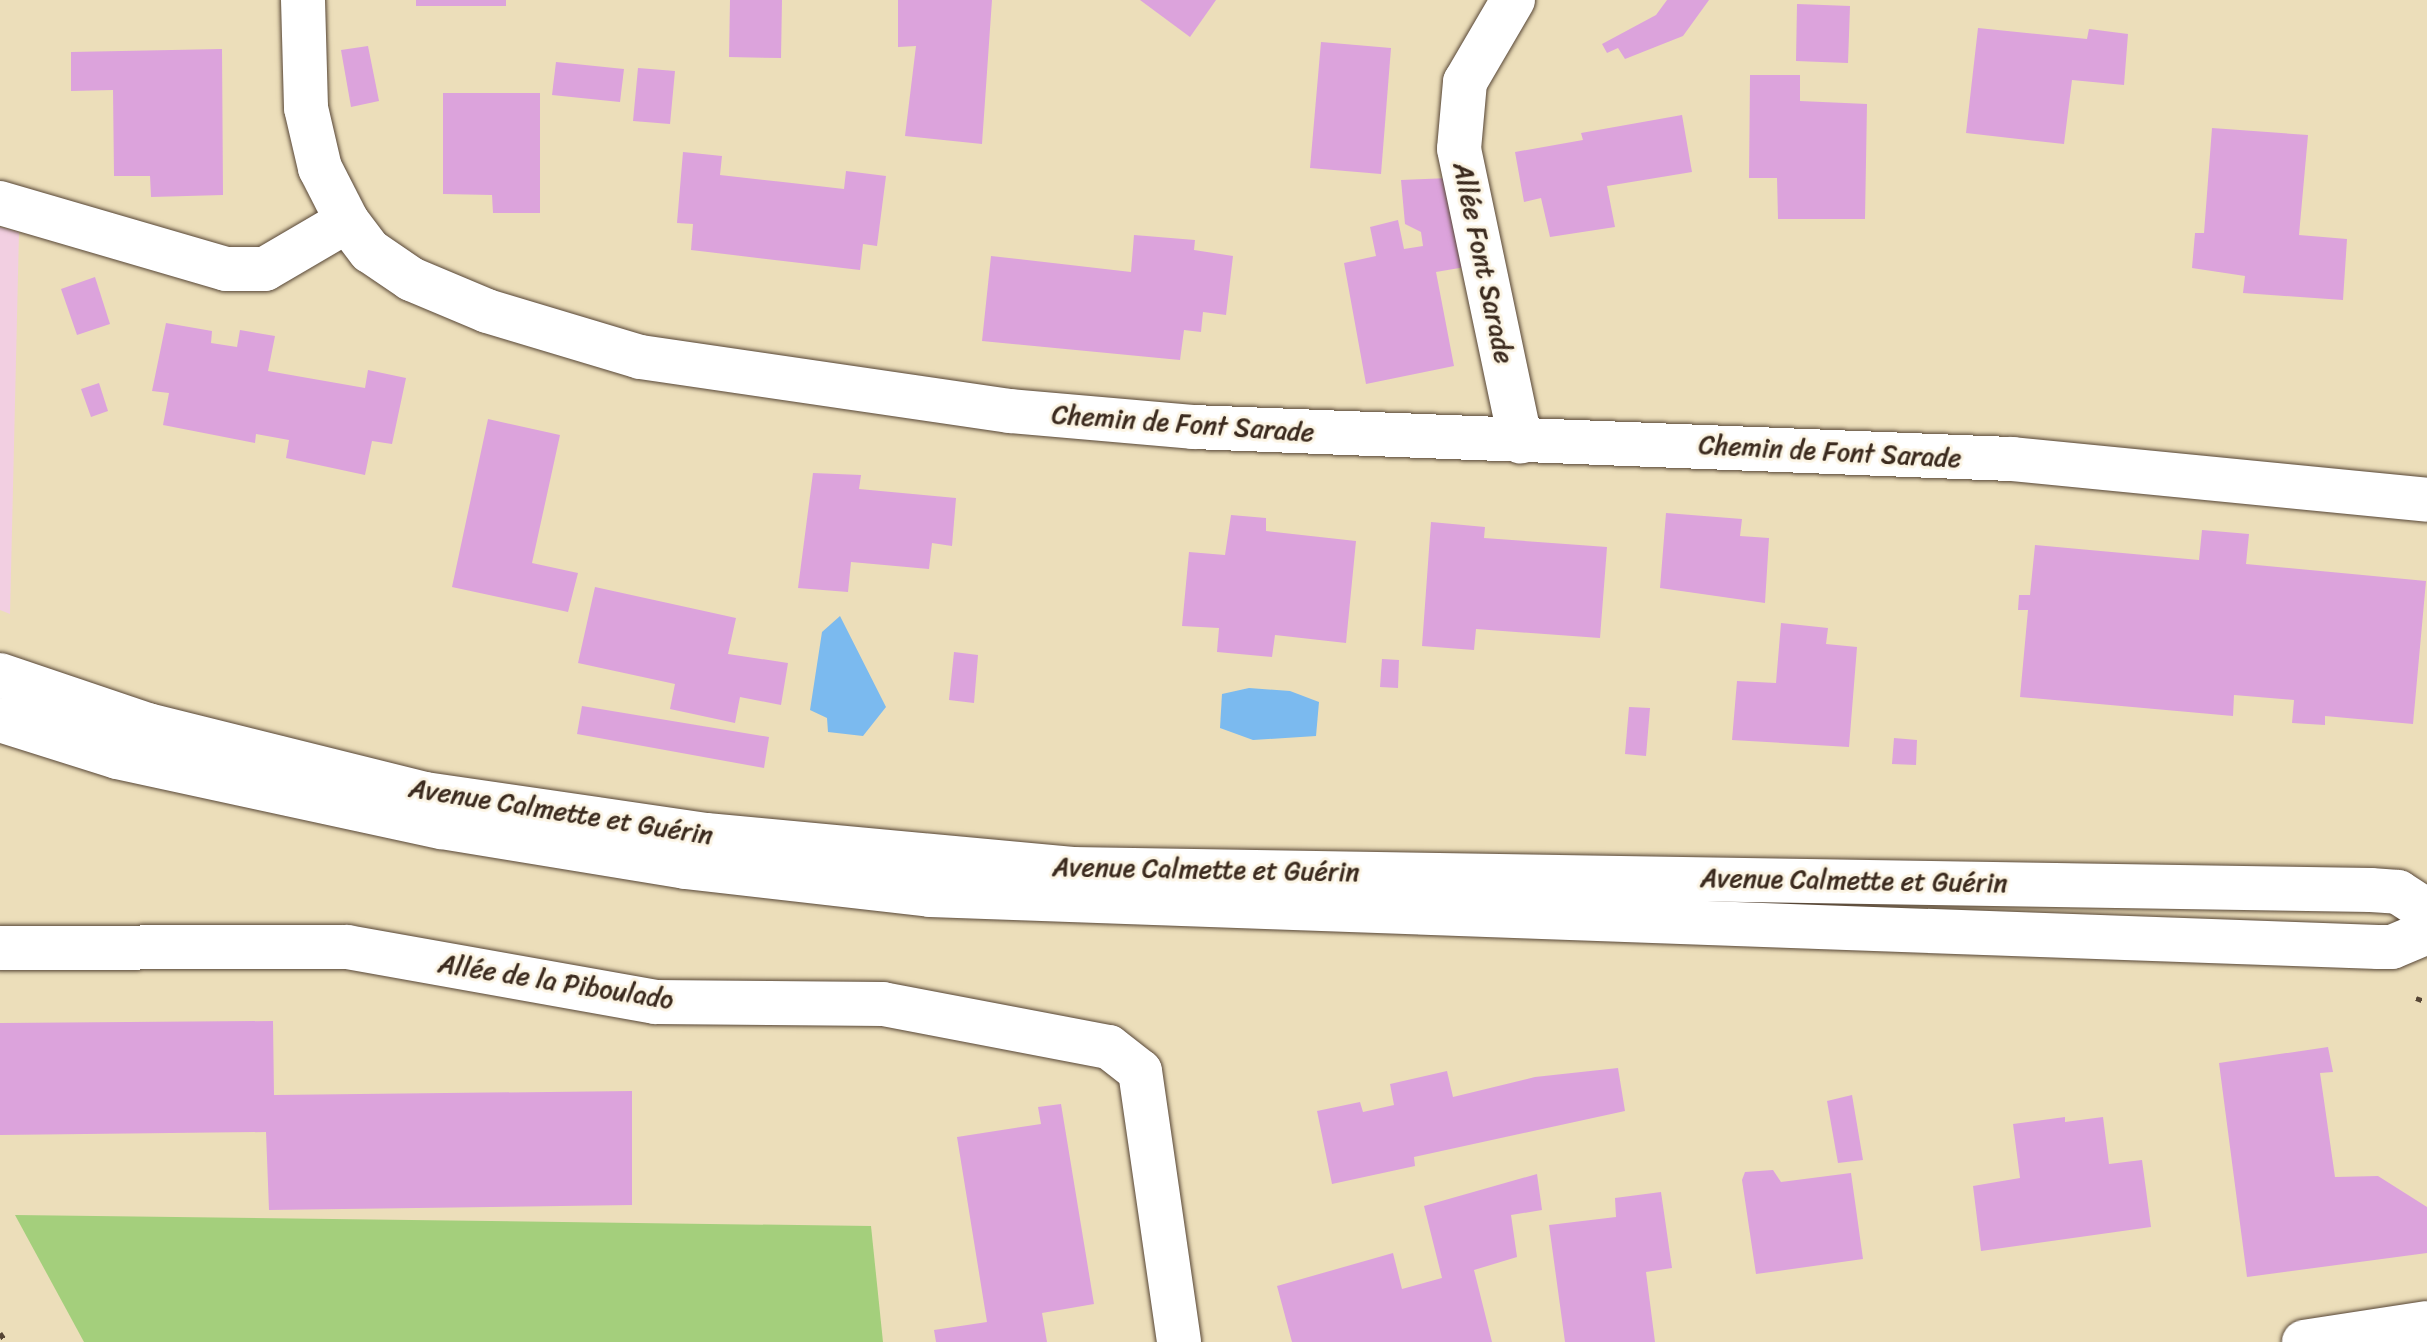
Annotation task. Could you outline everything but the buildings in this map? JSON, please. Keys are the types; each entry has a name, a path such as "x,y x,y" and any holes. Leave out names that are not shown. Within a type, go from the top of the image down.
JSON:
{"main road":[{"name":"Chemin de Font Sarade","path":"303,0 306,108 320,168 347,221 370,251 411,279 487,311 640,357 1010,411 1241,430 2012,459 2427,500"},
{"name":"Allée Font Sarade","path":"1513,0 1465,82 1459,149 1521,442"},
{"path":"0,203 226,269 265,269 347,221"},
{"name":"Avenue Calmette et Guérin","path":"0,675 148,725 425,794 706,835 1072,869 2371,890 2398,892 2427,911"},
{"name":"Avenue Calmette et Guérin","path":"0,720 117,757 442,827 685,867 930,895 2378,947 2392,947 2427,932"},
{"name":"Allée de la Piboulado","path":"0,948 347,947 655,1002 883,1004 1109,1047 1140,1071 1179,1342"},
{"path":"2304,1342 2427,1323"}],"path":[{"path":"0,1333 6,1342"}],"shaded area":[{"path":"0,227 19,232 10,614 0,610"}],"green space":[{"path":"15,1215 871,1226 883,1342 84,1342"}],"water":[{"path":"840,616 886,707 863,736 828,732 827,718 810,710 822,632"},
{"path":"1249,688 1290,691 1319,702 1316,736 1253,740 1220,728 1222,694"}]}
